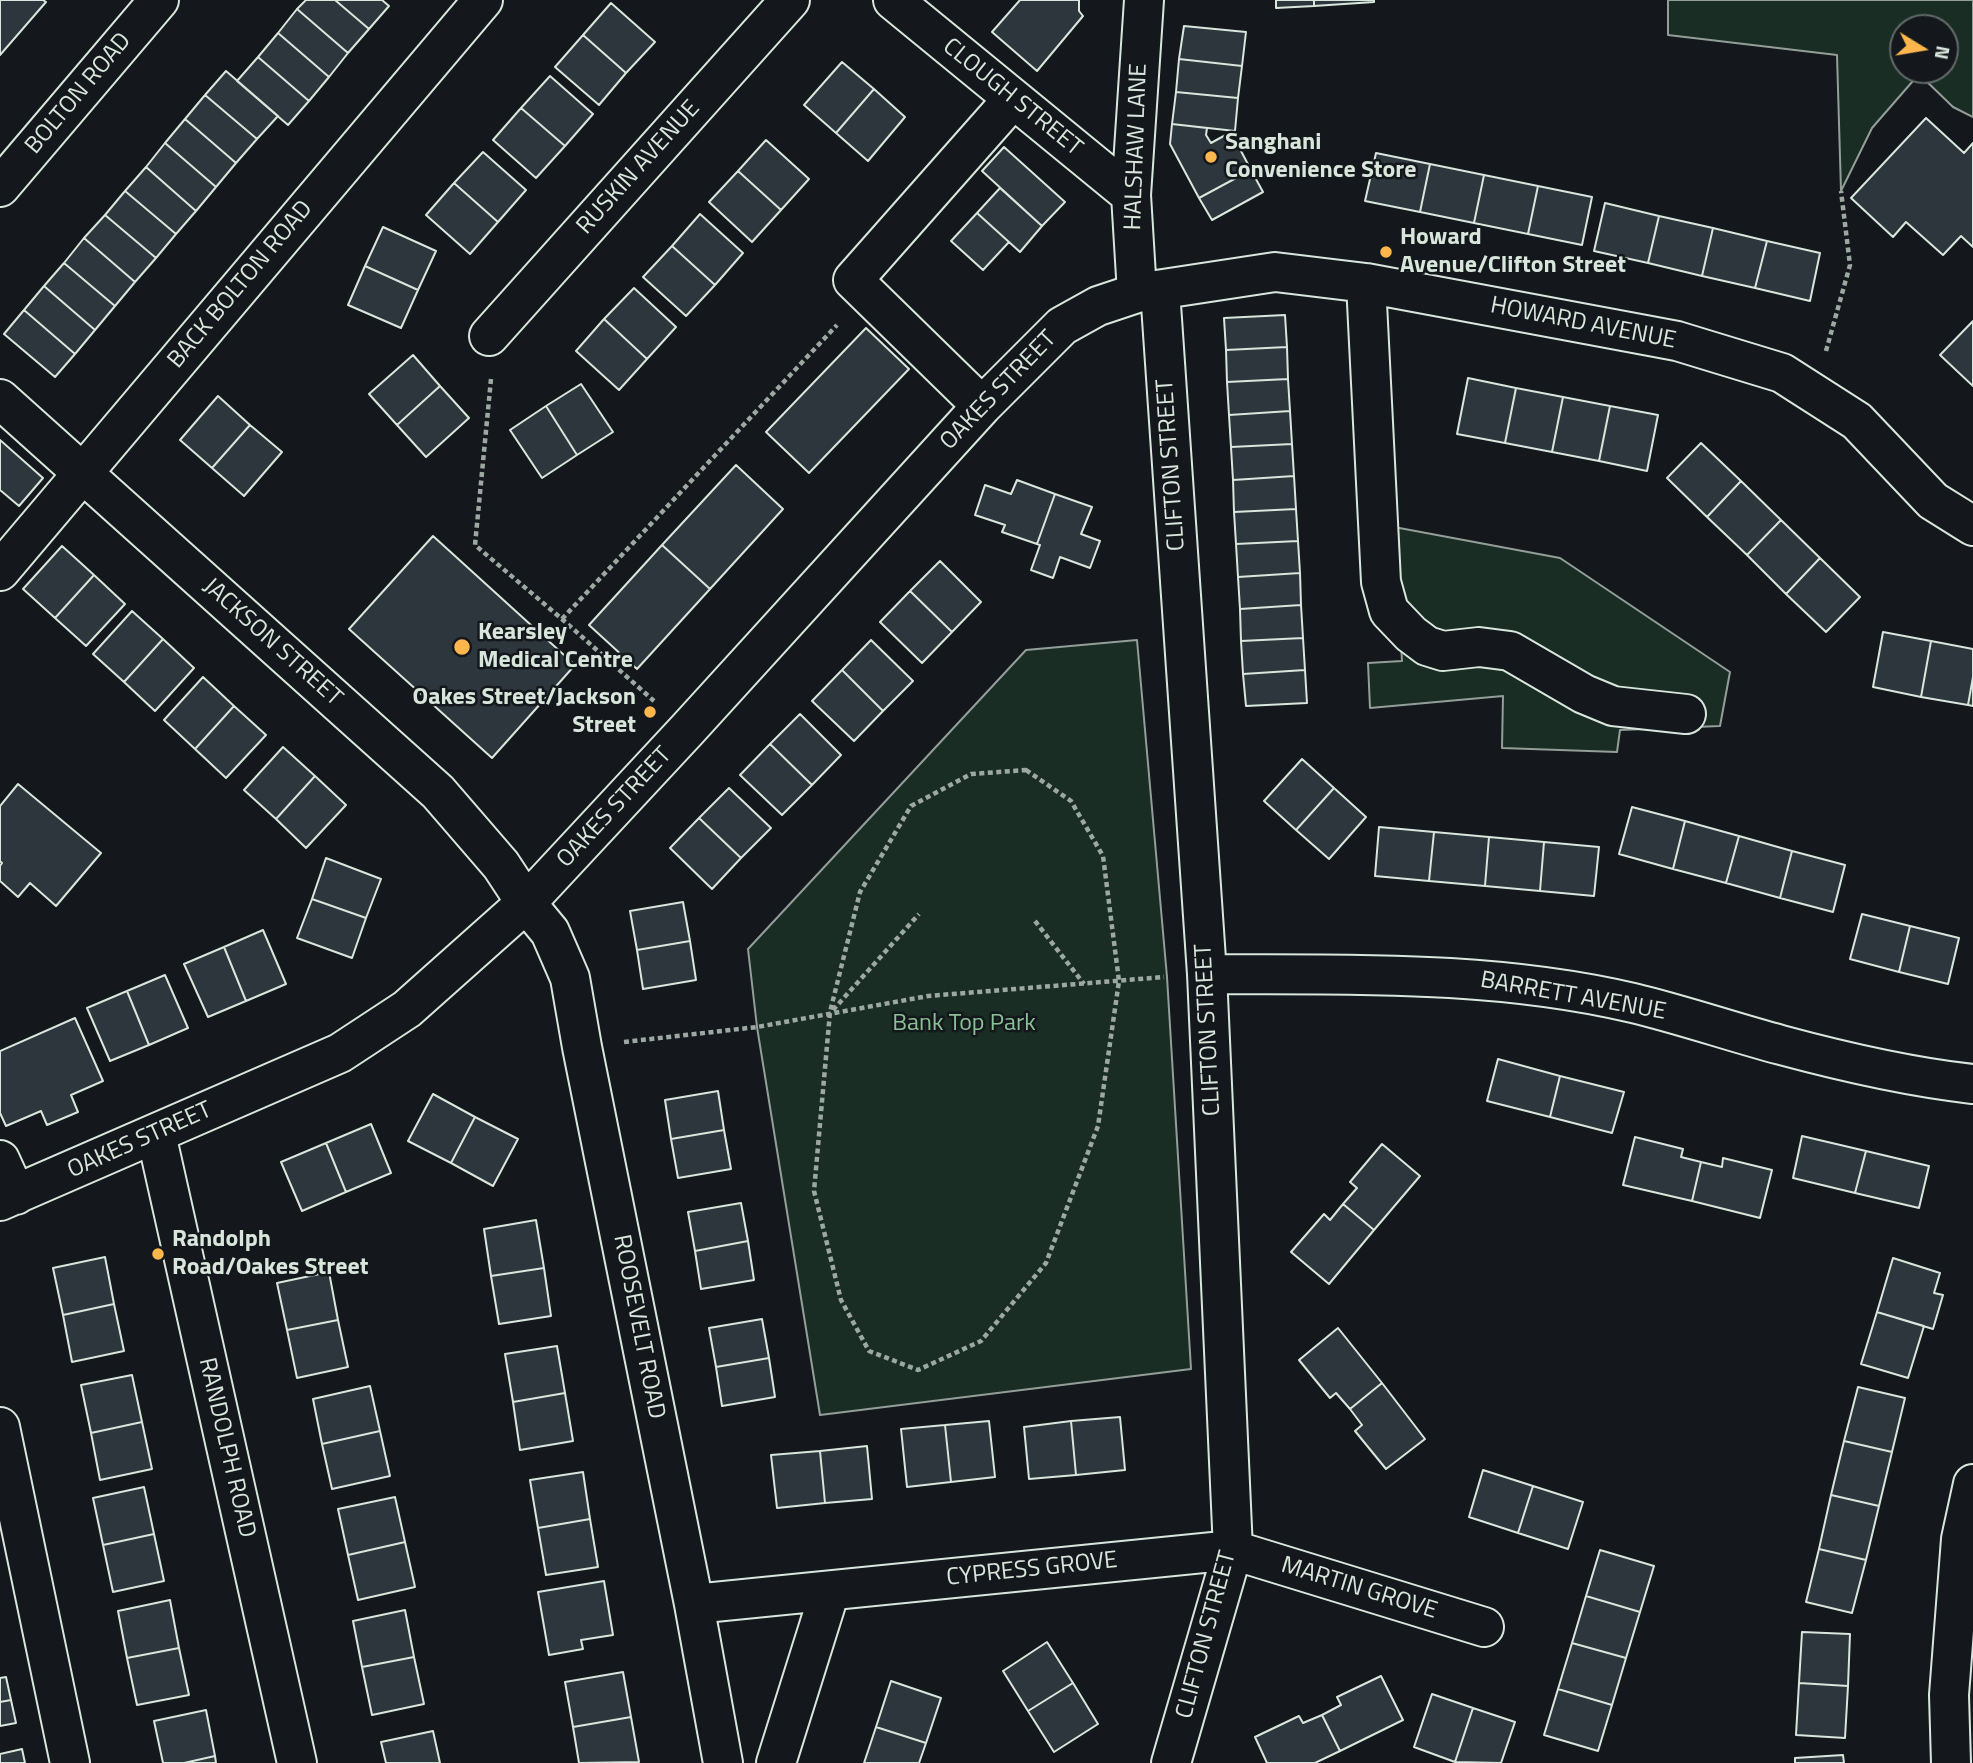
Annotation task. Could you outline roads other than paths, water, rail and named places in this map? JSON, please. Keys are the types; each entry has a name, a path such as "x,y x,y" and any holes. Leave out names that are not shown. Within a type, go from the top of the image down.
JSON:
{"street":[{"name":"BOLTON ROAD","path":"0,187 159,0"},
{"name":"BACK BOLTON ROAD","path":"0,571 483,0"},
{"name":"RUSKIN AVENUE","path":"488,336 790,0"},
{"name":"CLOUGH STREET","path":"893,0 1131,195"},
{"name":"HALSHAW LANE","path":"1144,0 1131,195 1149,292"},
{"path":"982,405 860,287 1013,99"},
{"name":"HOWARD AVENUE","path":"1149,292 1275,272 1366,283 1677,341 1782,373 1857,421 1933,501 1973,526"},
{"path":"1366,283 1381,582 1389,611 1427,646 1443,651 1479,647 1510,651 1584,694 1613,706 1686,714"},
{"name":"OAKES STREET","path":"8,1198 340,1053 407,1009 526,903 982,405 1062,326 1098,306 1149,292"},
{"name":"CLIFTON STREET","path":"1149,292 1206,974 1233,1550 1171,1763"},
{"name":"JACKSON STREET","path":"0,399 439,792 501,865 526,903"},
{"name":"ROOSEVELT ROAD","path":"526,903 550,932 569,978 694,1604 723,1763"},
{"name":"BARRETT AVENUE","path":"1206,974 1433,975 1524,983 1633,1003 1782,1046 1943,1081 1973,1084"},
{"name":"RANDOLPH ROAD","path":"156,1134 297,1763"},
{"path":"0,1160 8,1198"},
{"path":"0,1427 70,1763"},
{"path":"1951,1763 1949,1695 1961,1539 1973,1484"},
{"name":"CYPRESS GROVE","path":"694,1604 1233,1550"},
{"name":"MARTIN GROVE","path":"1233,1550 1484,1627"},
{"path":"776,1763 830,1591"}],"place":[{"name":"Sanghani Convenience Store","path":"1211,157"},
{"name":"Howard Avenue/Clifton Street","path":"1386,252"},
{"name":"Kearsley Medical Centre","path":"462,647"},
{"name":"Oakes Street/Jackson Street","path":"650,712"},
{"name":"Randolph Road/Oakes Street","path":"158,1254"}],"park label":[{"name":"Bank Top Park","path":"964,1024"}]}
